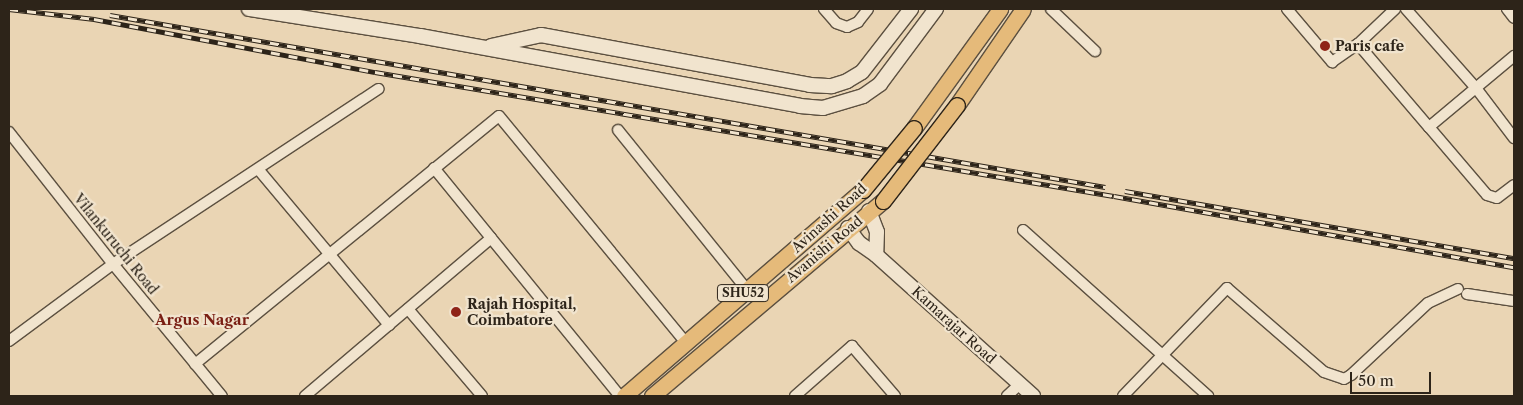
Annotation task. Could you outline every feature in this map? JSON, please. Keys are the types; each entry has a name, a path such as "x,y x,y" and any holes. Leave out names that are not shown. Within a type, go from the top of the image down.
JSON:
{"main road":[{"path":"249,9 485,48 800,106 823,108 863,96 880,84 936,9"},
{"path":"485,48 541,35 810,85 832,86 847,81 862,72 911,9"},
{"name":"Avinashi Road","path":"622,396 863,190 914,128 1000,9"},
{"name":"Avinashi Road","path":"883,201 957,105 1023,9"},
{"name":"Avanishi Road","path":"659,394 686,366 848,228 883,201"},
{"path":"869,212 877,232 876,254"},
{"name":"Kamarajar Road","path":"848,228 859,243 876,254 1033,396"},
{"path":"680,348 686,366"}],"street":[{"path":"824,9 836,23 848,28 858,22 868,9"},
{"path":"1051,9 1095,51"},
{"path":"1287,9 1332,62 1358,44 1395,9"},
{"path":"1406,9 1476,88 1514,138"},
{"path":"1507,9 1514,18"},
{"path":"1358,44 1487,195 1497,198 1514,185"},
{"path":"1429,126 1514,56"},
{"path":"9,341 113,264 378,90"},
{"path":"195,364 499,116 680,348"},
{"path":"618,130 748,290"},
{"name":"Vilankuruchi Road","path":"11,138 222,396"},
{"path":"434,168 622,396"},
{"path":"258,169 389,326"},
{"path":"1022,230 1208,396"},
{"path":"305,396 492,238"},
{"path":"1123,396 1227,288 1324,372 1344,379 1351,375 1428,303 1462,291 1514,301"},
{"path":"408,309 482,396"},
{"path":"795,396 852,346 895,396"},
{"path":"1007,396 1020,384"}],"railway":[{"path":"9,9 94,19 375,72 1114,196 1514,267"},
{"path":"110,15 1105,187"},
{"path":"1125,191 1514,258"}],"place":[{"name":"Paris cafe","path":"1325,46"},
{"name":"Rajah Hospital, Coimbatore","path":"456,312"}],"district":[{"name":"Argus Nagar","path":"202,320"}]}
